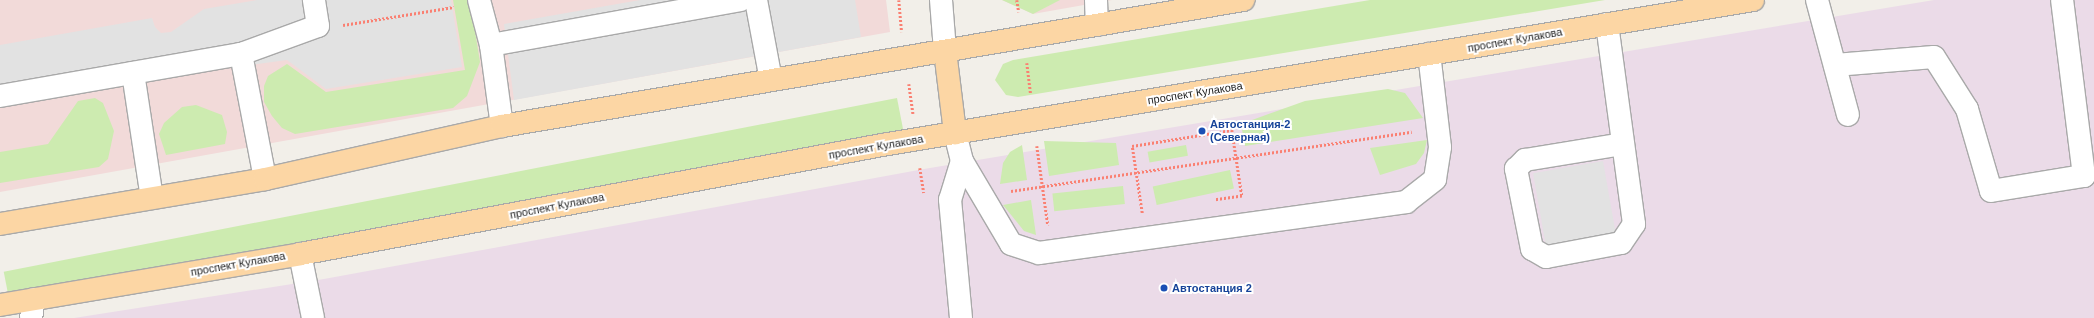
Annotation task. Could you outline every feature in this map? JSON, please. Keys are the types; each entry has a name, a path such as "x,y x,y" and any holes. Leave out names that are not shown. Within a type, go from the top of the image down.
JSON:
{"main road":[{"path":"0,224 265,179 502,126 1243,0"},
{"name":"проспект Кулакова","path":"0,305 33,309 300,254 955,133 1753,0"},
{"path":"944,51 955,133"}],"street":[{"path":"0,96 241,54 318,26 314,0"},
{"path":"479,0 491,45 502,126"},
{"path":"491,45 740,0"},
{"path":"756,0 771,80"},
{"path":"941,0 944,51"},
{"path":"1096,0 1097,25"},
{"path":"1817,0 1848,115"},
{"path":"1835,65 1934,57 1967,109 1991,192 2084,176 2062,0"},
{"path":"1607,24 1634,224 1621,243 1546,257 1532,249 1516,170 1525,160 1623,144"},
{"path":"241,54 265,179"},
{"path":"955,133 962,161 1011,244 1039,253 1406,202 1435,179 1440,147 1429,54"},
{"path":"133,72 152,198"},
{"path":"961,318 950,200 962,161"},
{"path":"300,254 313,318"}],"path":[{"path":"899,0 903,38"},
{"path":"908,82 914,119"},
{"path":"1146,237 1132,146 1232,130 1242,196"},
{"path":"982,195 1416,131"},
{"path":"920,168 925,204 950,200"}],"shaded area":[{"path":"0,0 886,0 890,32 0,192"},
{"path":"257,0 451,0 462,67 326,89 287,60 81,88 0,106 0,45 152,18 155,27 161,33 171,32 204,9"},
{"path":"640,0 855,0 861,37 514,100 504,24"},
{"path":"1002,0 1112,0 1033,14"},
{"path":"1934,0 2094,0 2094,318 74,318 324,279 924,169"},
{"path":"1603,161 1616,234 1546,246 1533,173"}],"green space":[{"path":"453,0 470,0 480,62 467,96 453,108 295,134 282,128 272,116 264,102 264,86 268,76 287,64 326,92 465,70"},
{"path":"1002,0 1060,0 1033,14"},
{"path":"1370,0 1605,0 1018,97 1006,95 995,80 1003,64 1013,60"},
{"path":"1388,89 1405,93 1423,118 1245,146 1241,124 1305,101"},
{"path":"95,98 103,103 114,131 108,159 99,167 0,183 0,152 48,144 78,101"},
{"path":"897,98 904,134 11,308 4,272"},
{"path":"196,105 222,115 227,132 225,144 166,155 159,134 164,123 182,107"},
{"path":"1427,140 1424,153 1416,164 1380,175 1370,148"},
{"path":"1044,141 1116,143 1119,165 1049,176"},
{"path":"1022,145 1027,180 1000,184 1003,163 1010,152"},
{"path":"1186,145 1188,156 1150,163 1148,152"},
{"path":"1230,170 1234,189 1157,205 1153,186"},
{"path":"1123,186 1125,204 1054,211 1052,193"},
{"path":"1031,200 1036,235 1024,231 1003,205"}],"place":[{"name":"Автостанция-2 (Северная)","path":"1202,131"},
{"name":"Автостанция 2","path":"1164,288"}]}
